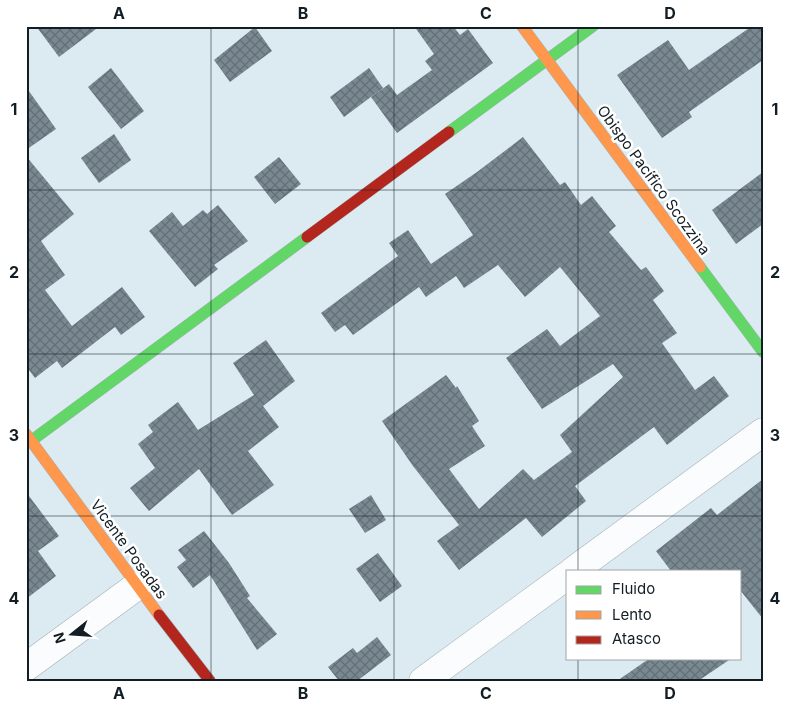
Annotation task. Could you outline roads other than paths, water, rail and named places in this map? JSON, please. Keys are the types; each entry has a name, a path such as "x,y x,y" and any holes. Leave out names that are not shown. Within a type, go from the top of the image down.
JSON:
{"street":[{"name":"Obispo Pacífico Scozzina","path":"522,26 763,352"},
{"path":"29,438 594,26"},
{"path":"574,570 763,432"},
{"name":"Vicente Posadas","path":"29,438 137,586 210,681"},
{"path":"423,681 566,576"},
{"path":"26,667 137,586"}]}
